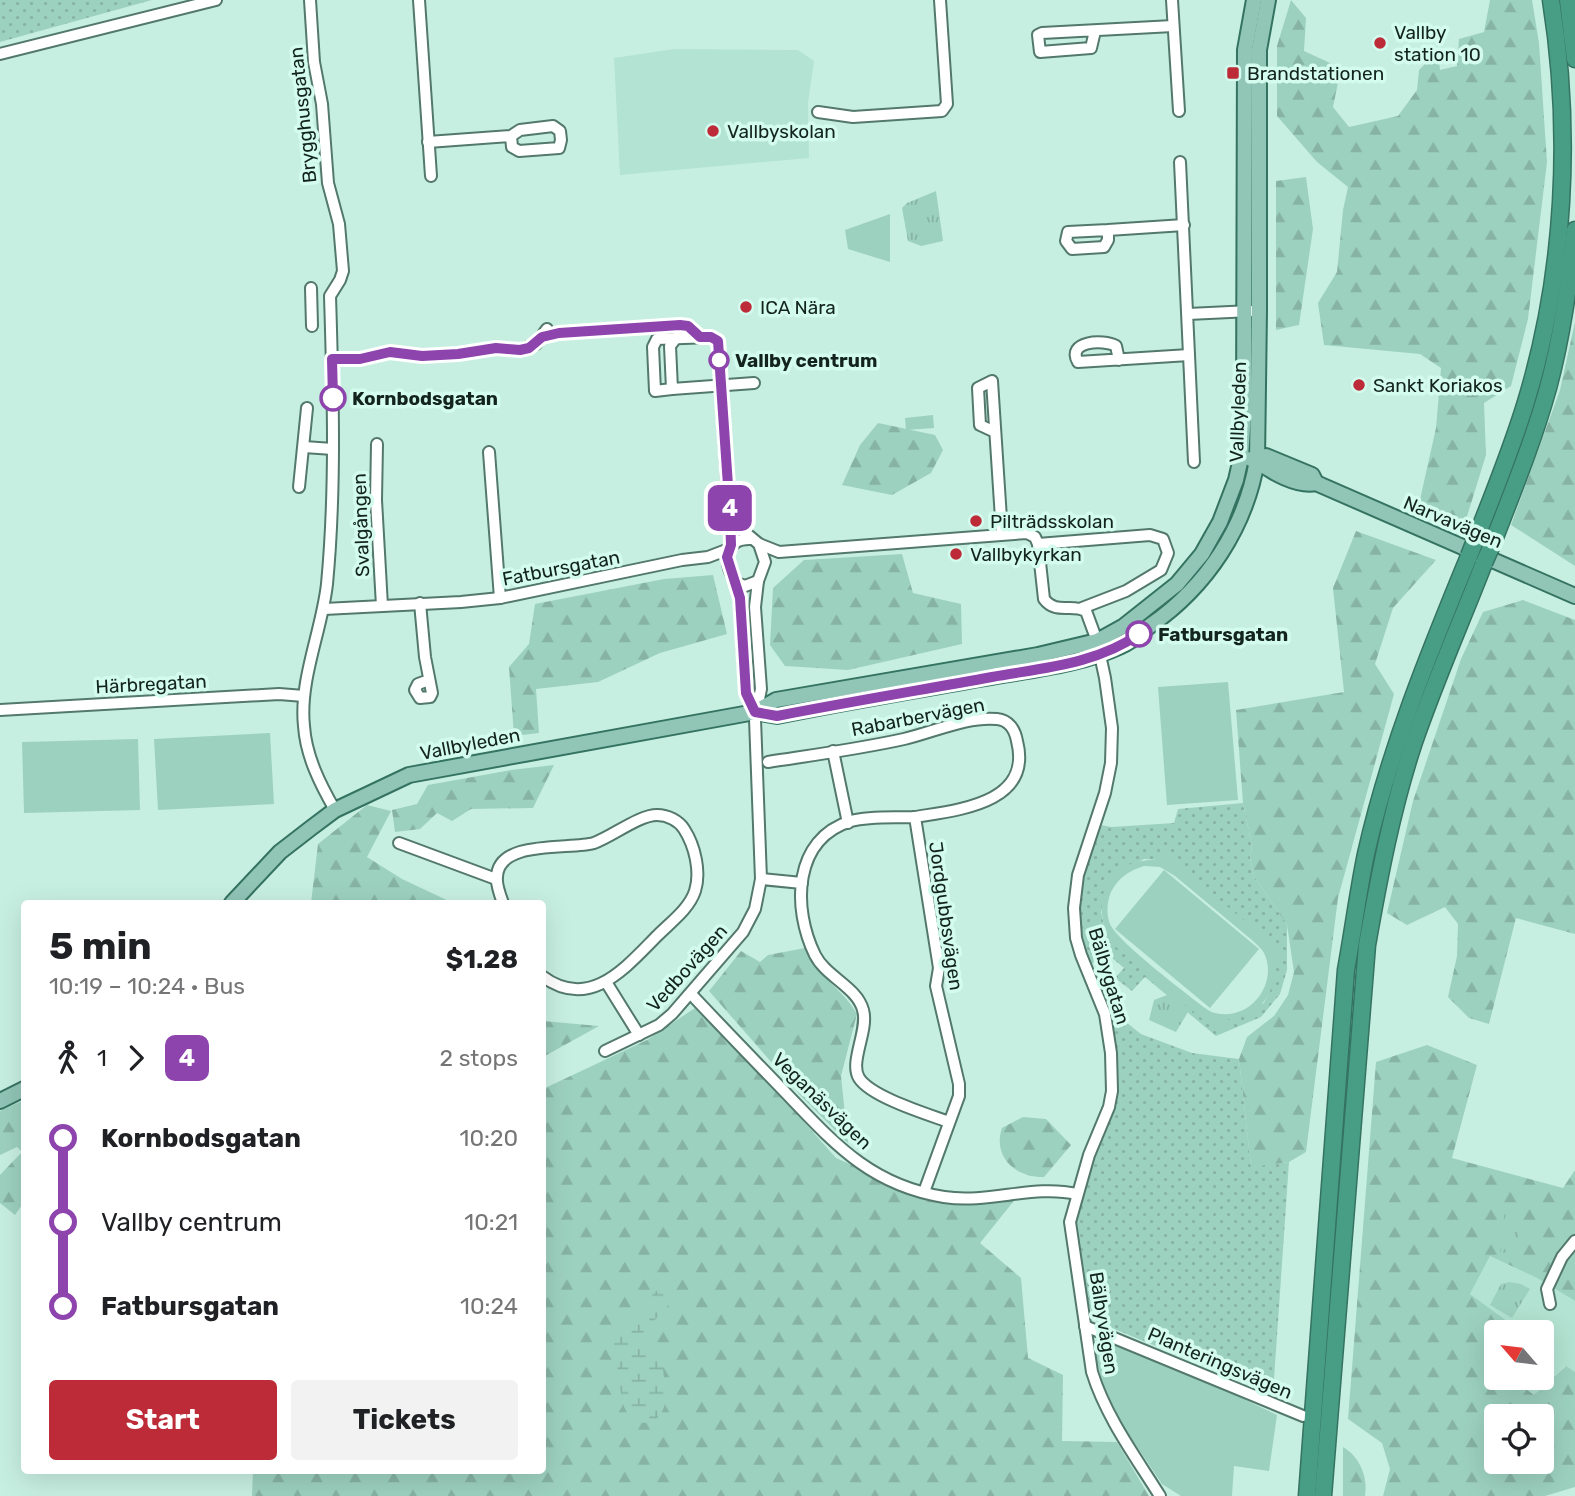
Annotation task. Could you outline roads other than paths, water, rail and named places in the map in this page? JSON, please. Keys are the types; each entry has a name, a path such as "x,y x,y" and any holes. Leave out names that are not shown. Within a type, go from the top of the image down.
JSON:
{"highway":[{"path":"1323,1496 1367,945 1382,861 1413,745 1485,563 1484,541 1526,400 1547,314 1558,242 1562,152 1556,31 1551,0"},
{"path":"1568,0 1575,59"},
{"path":"1307,1496 1343,1008 1354,917 1367,852 1400,734 1469,556 1484,541 1526,458 1548,388 1562,325 1575,230"}],"main road":[{"name":"Vallbyleden","path":"235,900 280,852 335,810 409,775 755,712 777,716 1049,667 1098,648 1123,645 1178,605 1210,570 1237,525 1252,484 1257,460 1259,50 1265,2"},
{"name":"Vallbyleden","path":"1098,648 1144,612 1189,571 1225,513 1237,480 1244,413 1245,50 1265,2"},
{"name":"Narvavägen","path":"1241,458 1257,460 1266,456 1312,475 1316,483"},
{"name":"Narvavägen","path":"1257,460 1276,472 1309,485 1316,483 1575,596"},
{"path":"1252,484 1260,477 1276,472"},
{"path":"0,1101 21,1090"}],"street":[{"path":"0,54 216,0"},
{"name":"Brygghusgatan","path":"310,0 328,183 339,224 343,271 341,280 330,296"},
{"path":"419,0 430,176"},
{"path":"818,112 852,117 942,111 947,104 940,0"},
{"path":"1172,0 1179,111"},
{"path":"1095,31 1091,48 1040,52 1038,34 1042,33 1173,26"},
{"path":"428,142 511,136"},
{"path":"1180,162 1194,462"},
{"path":"1108,230 1184,225"},
{"path":"312,326 311,290 330,296 333,449 328,571 324,609 304,696 304,726 308,751 335,810"},
{"path":"1188,314 1259,311"},
{"path":"332,359 360,359 390,352 422,356 496,348 520,350 529,348 545,333 680,325 688,326 700,337"},
{"path":"672,389 670,346 677,337"},
{"path":"754,383 721,386 672,389 655,391 653,347 657,339 677,337 711,337 718,341 721,386 730,514 728,564 735,581 743,624 746,693 755,712"},
{"path":"1119,360 1189,355"},
{"path":"299,487 307,408"},
{"path":"995,432 1002,534"},
{"name":"Svalgången","path":"377,444 376,500 382,606"},
{"path":"304,447 333,449"},
{"path":"489,452 500,598"},
{"path":"730,514 741,530 755,541 779,552 1027,533 1035,537 1038,544 1044,599 1048,605 1056,608 1082,608 1126,591 1161,570 1168,553 1163,539 1150,535 1038,544"},
{"path":"730,547 738,540 755,541"},
{"path":"755,541 764,554 755,616 761,689 755,712"},
{"name":"Fatbursgatan","path":"324,609 500,598 708,557 730,547"},
{"path":"763,569 779,552"},
{"path":"708,557 725,568 735,581 745,586 758,581"},
{"path":"420,603 429,680"},
{"path":"1082,608 1086,611 1098,648"},
{"name":"Bälbygatan","path":"1070,1222 1089,1155 1109,1107 1112,1091 1111,1053 1105,1014 1081,955 1074,923 1078,875 1105,793 1111,763 1112,728 1098,648"},
{"name":"Härbregatan","path":"0,710 279,694 304,696"},
{"name":"Vedbovägen","path":"606,1051 659,1025 691,994 743,932 755,909 761,879 755,712"},
{"name":"Rabarbervägen","path":"768,762 904,739 983,719 1002,719 1014,730 1020,751 1018,768 1006,790 989,801 971,807 915,817"},
{"name":"Rabarbervägen","path":"833,751 848,822"},
{"path":"501,900 497,873 508,859 531,848 592,844 649,816 668,817 678,822 690,841 697,865 694,893 686,907 620,973 606,982 582,989 552,984 546,979"},
{"name":"Jordgubbsvägen","path":"924,1192 959,1096 959,1084 936,986 939,968 915,817 848,822 824,834 810,851 802,883 802,909 806,930 816,957 859,1001 864,1013 856,1064 858,1077 872,1090 949,1122"},
{"path":"399,843 496,879"},
{"path":"761,879 802,883"},
{"path":"606,982 639,1035"},
{"name":"Veganäsvägen","path":"691,994 842,1150 880,1176 924,1192 961,1199 1059,1190 1077,1194"},
{"name":"Bälbyvägen","path":"1070,1222 1092,1372 1109,1414 1160,1496"},
{"path":"1550,1304 1547,1289 1562,1257 1575,1241"},
{"name":"Planteringsvägen","path":"1085,1326 1303,1416"}],"place":[{"name":"Vallby station 10","path":"1380,43"},
{"name":"Brandstationen","path":"1233,73"},
{"name":"Vallbyskolan","path":"713,131"},
{"name":"ICA Nära","path":"746,307"},
{"name":"Vallby centrum","path":"719,360"},
{"name":"Sankt Koriakos","path":"1359,385"},
{"name":"Kornbodsgatan","path":"333,398"},
{"name":"Pilträdsskolan","path":"976,521"},
{"name":"Vallbykyrkan","path":"956,554"},
{"name":"Fatbursgatan","path":"1139,634"}]}
